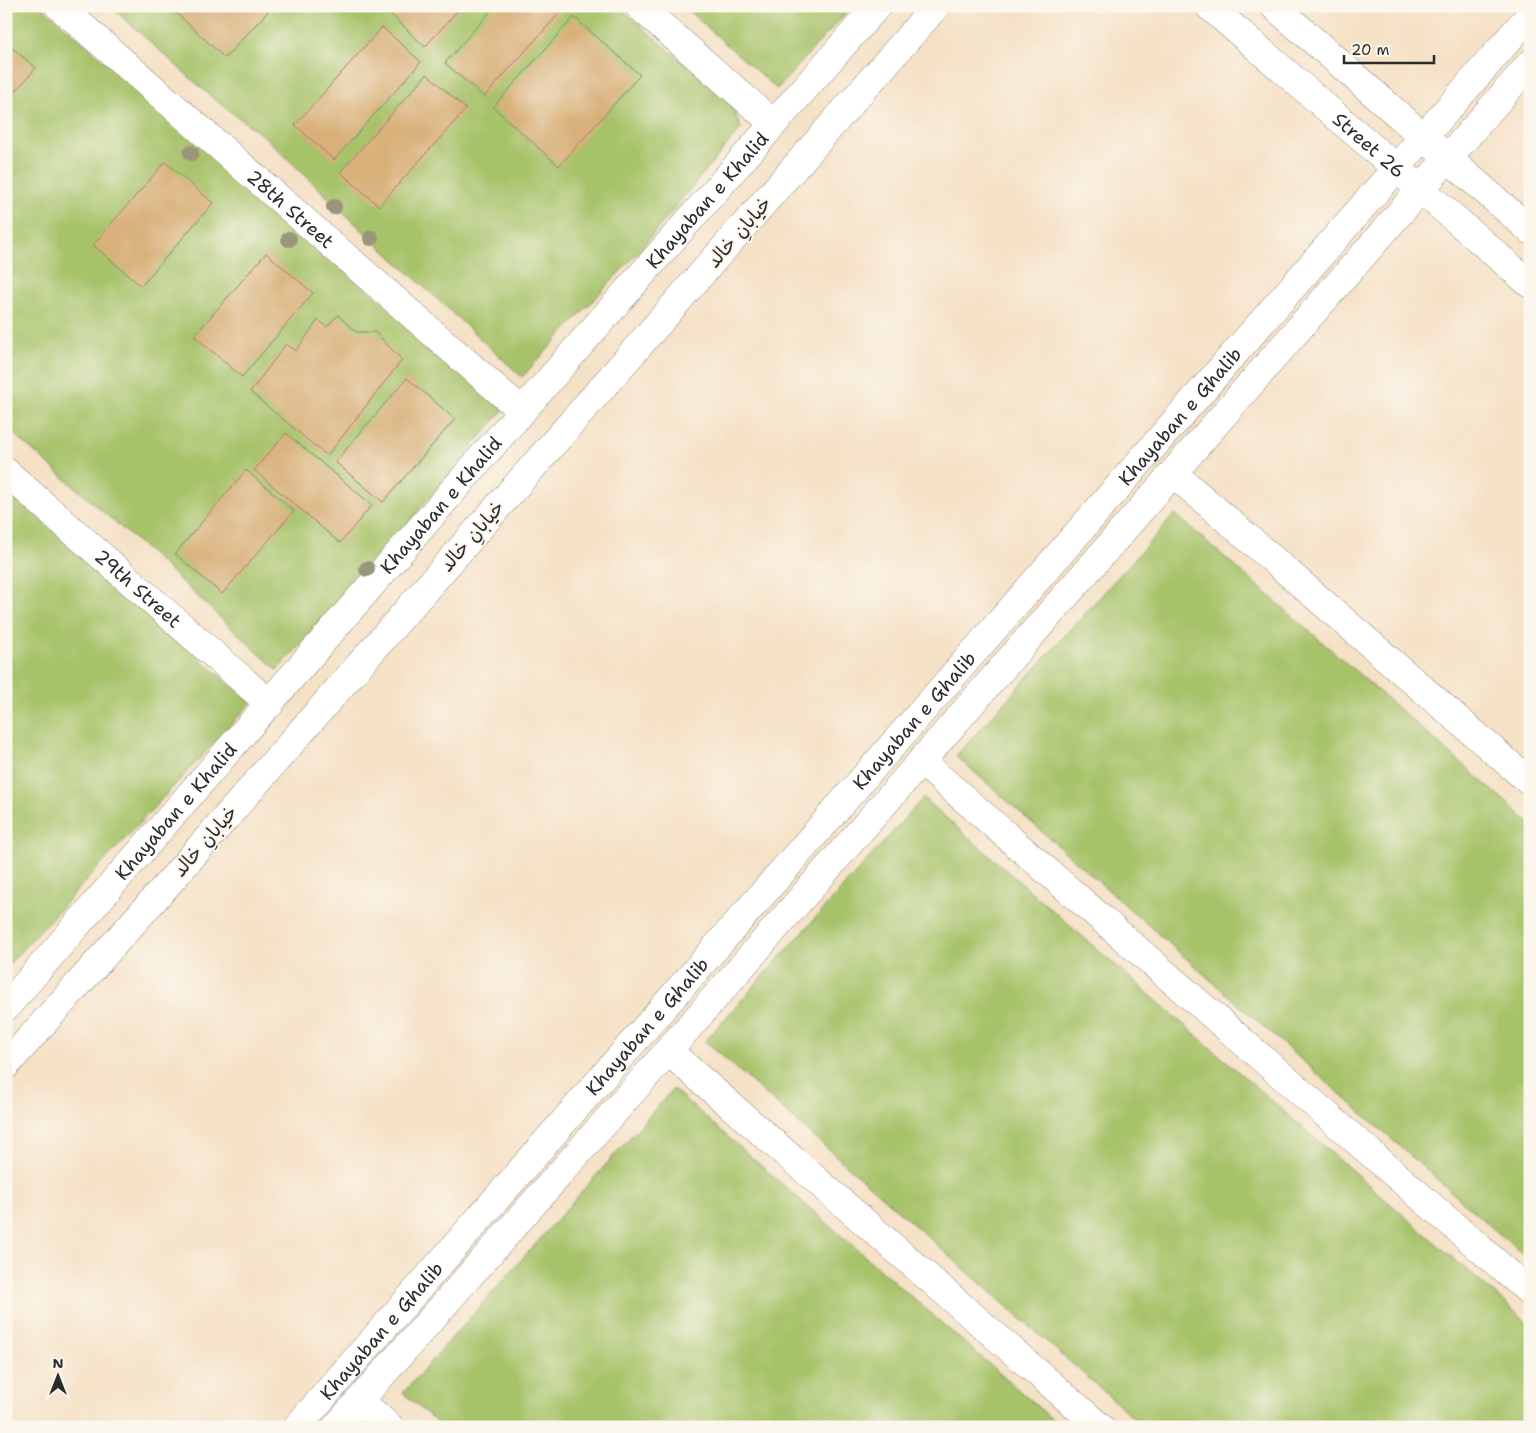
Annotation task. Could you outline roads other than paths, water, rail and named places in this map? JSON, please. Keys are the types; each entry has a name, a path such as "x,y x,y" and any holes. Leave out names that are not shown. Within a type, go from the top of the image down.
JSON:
{"street":[{"name":"28th Street","path":"59,6 522,411"},
{"path":"639,6 773,123"},
{"name":"Khayaban e Khalid","path":"6,1007 522,411 877,6"},
{"name":"خیابانِ خالد","path":"6,1065 173,878 936,6"},
{"name":"Street 26","path":"1209,6 1530,284"},
{"path":"1274,6 1530,230"},
{"name":"Khayaban e Ghalib","path":"298,1427 1530,15"},
{"name":"Khayaban e Ghalib","path":"336,1427 668,1052 1530,64"},
{"name":"29th Street","path":"6,472 270,704"},
{"path":"1173,473 1530,782"},
{"path":"922,762 1530,1292"},
{"path":"668,1052 1100,1427"},
{"path":"360,1400 390,1427"}]}
